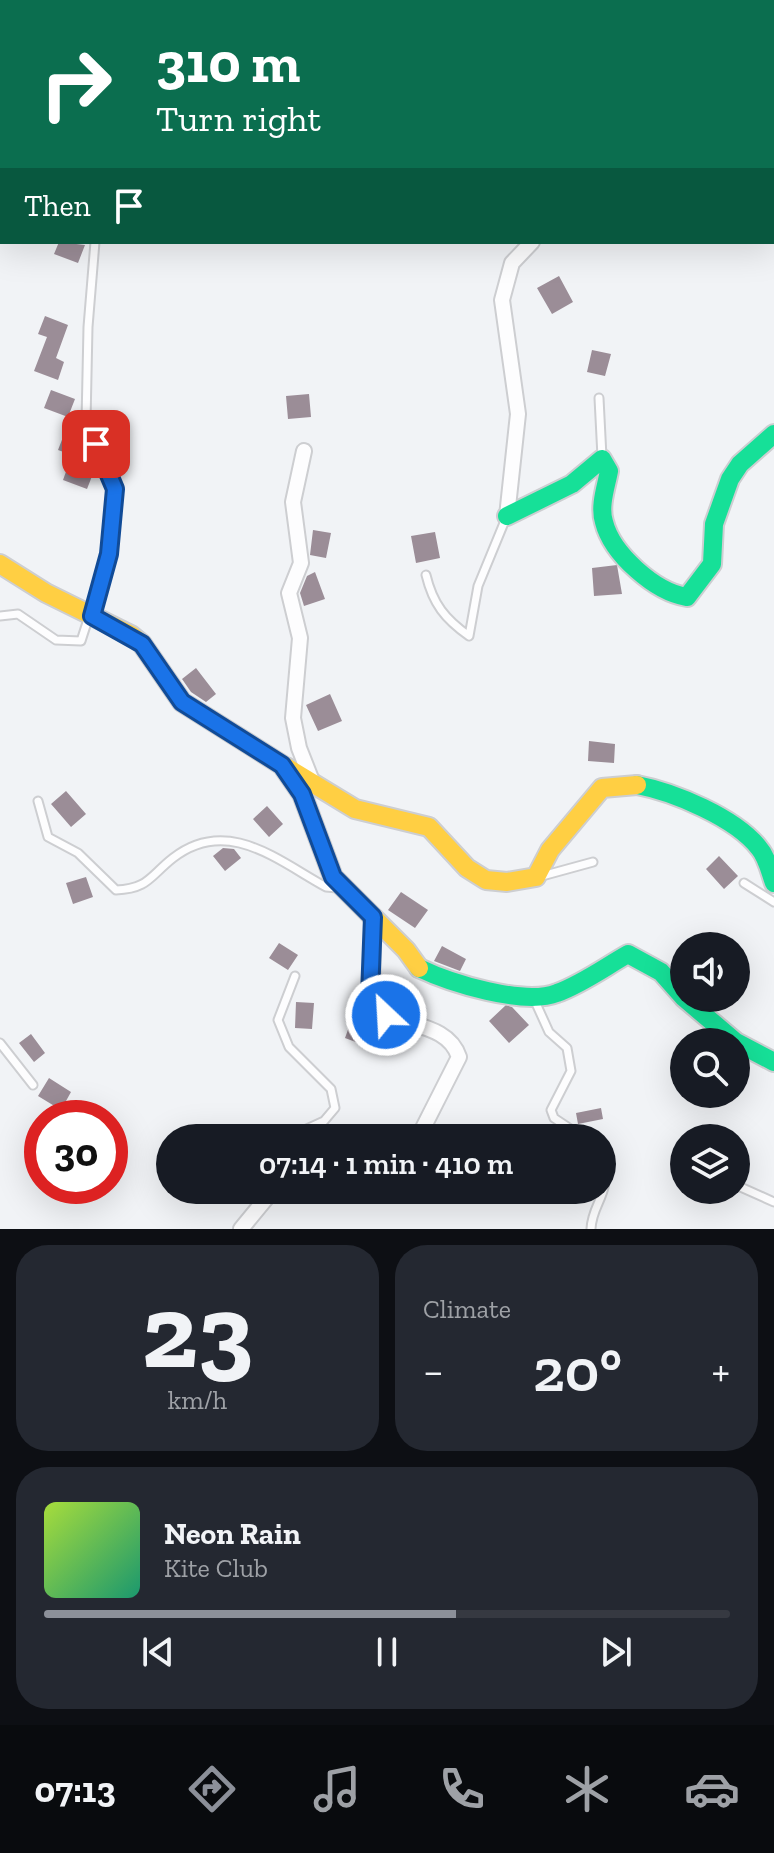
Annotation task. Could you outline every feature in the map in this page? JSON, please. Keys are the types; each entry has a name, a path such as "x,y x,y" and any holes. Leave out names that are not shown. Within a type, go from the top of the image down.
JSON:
{"street":[{"path":"507,516 518,414 502,300 512,263 530,244"},
{"path":"507,516 572,484 592,464 602,459 609,471 603,524 621,549 656,585 675,598 687,597 712,564 714,524 730,479 740,464 774,434"},
{"path":"304,451 293,502 301,563 290,602 300,638 300,675 293,718 299,748 312,781"},
{"path":"0,564 142,644 182,702 312,781 346,806 369,815 426,825 439,835 464,869 488,884 536,877 550,850 602,788 632,784 685,800 748,833 762,851 774,883"},
{"path":"282,765 302,794 333,877 406,950 417,967 448,982 533,997 556,994 628,954 661,972 670,982"},
{"path":"373,917 372,1005 386,1015 423,1026 457,1049 459,1057 425,1124"},
{"path":"701,1012 719,1028"},
{"path":"750,1049 774,1062"},
{"path":"241,1229 260,1204"}],"lane":[{"path":"0,616 18,614 56,640 81,641 92,616 109,554 115,489 86,422 88,327 95,244"},
{"path":"599,398 602,459"},
{"path":"426,575 430,594 444,618 469,636 478,586 507,516"},
{"path":"38,801 48,837 78,853 116,890 141,887 174,857 202,841 243,841 326,887 344,888"},
{"path":"536,877 593,862"},
{"path":"744,883 774,902"},
{"path":"295,976 278,1020 289,1047 331,1089 335,1108 317,1124"},
{"path":"533,997 549,1032 567,1048 571,1071 551,1110 554,1118 563,1124"},
{"path":"0,1043 33,1085"},
{"path":"750,1191 774,1202"},
{"path":"591,1229 591,1217 601,1204"}],"building":[{"path":"58,244 85,245 78,263 54,254"},
{"path":"559,276 573,302 552,314 537,288"},
{"path":"45,316 68,325 56,358 64,362 58,380 34,371 47,337 38,334"},
{"path":"592,350 611,354 605,376 587,372"},
{"path":"51,390 75,399 68,417 44,408"},
{"path":"309,394 311,417 288,419 286,396"},
{"path":"65,432 88,443 79,466 94,471 87,489 63,480 72,455 58,450"},
{"path":"313,530 331,533 326,558 310,555"},
{"path":"435,532 440,558 416,563 411,536"},
{"path":"617,565 622,594 594,596 592,568"},
{"path":"315,572 325,599 304,606 300,593 307,576"},
{"path":"196,668 216,694 206,702 191,692 182,679"},
{"path":"330,694 342,721 318,731 306,705"},
{"path":"589,741 615,744 614,763 588,761"},
{"path":"66,791 86,814 71,827 51,804"},
{"path":"267,806 283,824 269,837 253,819"},
{"path":"223,848 234,849 241,858 225,871 213,856"},
{"path":"719,856 738,876 724,889 706,869"},
{"path":"86,877 93,897 73,904 66,883"},
{"path":"401,892 428,910 415,928 388,910"},
{"path":"279,943 298,955 288,970 269,958"},
{"path":"442,946 466,959 460,971 434,961"},
{"path":"296,1002 314,1003 312,1029 295,1028"},
{"path":"506,1005 512,1007 529,1025 509,1043 489,1021"},
{"path":"354,1013 378,1022 369,1047 345,1038"},
{"path":"31,1034 45,1053 34,1062 19,1043"},
{"path":"49,1078 71,1092 67,1100 45,1100 38,1096"},
{"path":"601,1108 603,1119 578,1124 576,1113"}],"traffic: fast":[{"path":"507,516 572,484 602,459 609,471 602,510 616,547 649,580 687,597 712,564 714,524 730,479 740,464 774,434"},
{"path":"637,785 686,800 735,826 762,852 774,883"},
{"path":"419,968 487,991 526,997 543,996 575,985 628,954 661,972 670,982"},
{"path":"701,1012 719,1028"},
{"path":"750,1049 774,1062"}],"traffic: slow":[{"path":"0,564 46,593 131,635 142,644 182,702 282,765 302,794 333,877 406,950 419,968"},
{"path":"286,767 355,809 429,827 467,868 486,880 507,882 536,877 550,850 602,788 637,785"}],"route":[{"path":"96,444 115,489 109,554 92,616 131,635 142,644 182,702 282,765 302,794 333,877 373,917 370,995 372,1005 386,1015"}]}
